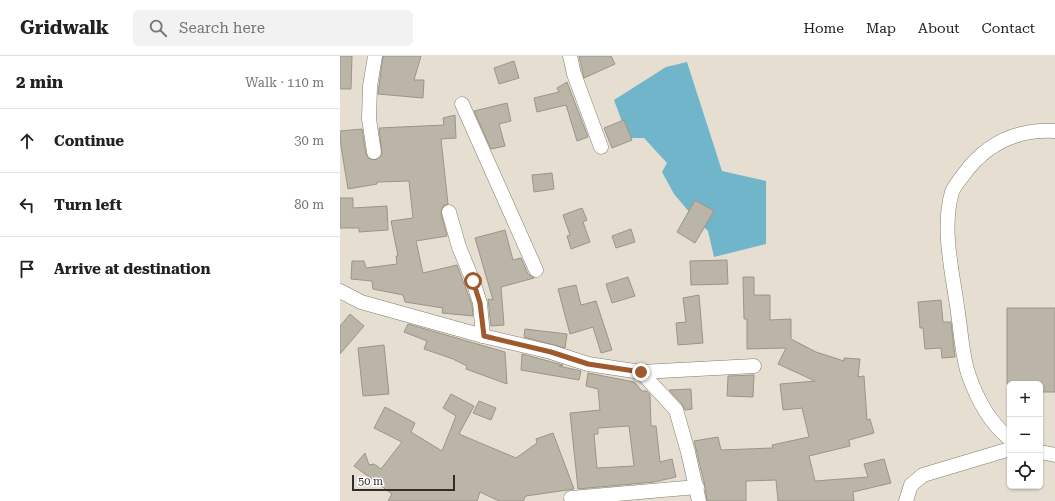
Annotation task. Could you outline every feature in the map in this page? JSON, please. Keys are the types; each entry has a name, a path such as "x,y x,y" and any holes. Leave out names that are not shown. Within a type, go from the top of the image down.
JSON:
{"street":[{"path":"374,152 369,119 370,86 375,56"},
{"path":"570,56 574,74 601,147"},
{"path":"462,104 536,270"},
{"path":"1007,436 997,427 988,414 968,373 948,237 952,191 974,160 987,149 1021,133 1041,130 1055,131"},
{"path":"449,212 459,247 480,303 484,336"},
{"path":"340,291 361,302 484,336 551,352 588,364 641,372 754,366"},
{"path":"571,498 698,494 676,410 641,372"},
{"path":"906,501 911,485 923,475 1007,450"},
{"path":"1043,453 1055,455"}],"water":[{"path":"687,62 722,171 766,181 766,244 714,257 708,231 696,220 674,194 662,172 667,163 644,138 628,138 614,100 666,67"}],"building":[{"path":"340,56 352,56 351,89 340,89"},
{"path":"383,56 421,56 414,80 424,80 423,98 378,94"},
{"path":"579,56 611,56 615,64 584,78"},
{"path":"514,61 519,78 499,84 494,68"},
{"path":"567,82 588,137 577,141 566,105 537,112 534,98 559,92 557,88"},
{"path":"507,103 511,121 499,124 505,146 491,149 474,111"},
{"path":"455,115 456,138 441,139 448,204 443,206 441,214 447,236 416,241 423,273 457,265 472,305 473,316 442,313 443,308 405,302 403,295 373,289 372,281 351,279 352,261 364,261 366,268 397,264 396,256 398,256 391,221 413,218 409,181 377,182 377,184 348,189 340,131 362,129 366,154 368,158 375,160 382,155 379,128 444,125 443,118"},
{"path":"624,120 632,140 612,148 604,128"},
{"path":"552,173 554,189 534,192 532,175"},
{"path":"340,198 353,198 353,208 387,206 388,230 359,232 359,228 340,228"},
{"path":"695,200 714,211 695,243 677,232"},
{"path":"582,208 587,220 583,222 590,242 571,249 567,236 570,235 563,215"},
{"path":"631,229 635,242 616,248 612,236"},
{"path":"505,230 513,260 521,258 528,274 534,278 501,287 504,325 491,326 488,299 493,300 475,238"},
{"path":"727,260 728,284 691,285 690,261"},
{"path":"628,277 635,296 612,303 606,284"},
{"path":"743,277 754,277 754,295 770,295 770,320 791,319 791,339 816,352 844,361 844,358 860,359 858,377 864,376 867,420 870,419 874,433 849,440 850,446 809,456 815,481 868,477 864,464 884,459 891,483 853,492 854,501 778,501 776,480 746,481 746,501 707,501 705,486 694,441 718,437 721,450 773,448 772,445 809,437 802,408 783,410 780,384 815,381 778,364 786,348 747,349 747,319 744,319"},
{"path":"576,285 581,305 596,301 612,350 601,353 593,327 570,334 558,289"},
{"path":"699,295 703,343 678,345 676,323 686,322 683,298"},
{"path":"941,300 943,322 951,322 955,357 942,358 941,348 925,349 923,328 920,328 918,302"},
{"path":"1007,308 1055,308 1055,392 1043,392 1043,381 1007,381"},
{"path":"350,314 364,326 340,354 340,326"},
{"path":"408,324 505,352 507,384 466,369 467,366 453,359 424,349 427,341 404,332"},
{"path":"525,329 567,334 565,348 524,337"},
{"path":"384,345 389,394 363,396 358,348"},
{"path":"522,354 563,365 559,366 581,371 579,380 521,370"},
{"path":"588,373 634,382 642,391 647,391 650,395 651,426 656,426 660,462 672,459 676,477 654,482 578,489 570,413 600,410 598,389 586,386","holes":["629,426 634,466 597,468 594,434 598,434 598,428"]},
{"path":"754,375 753,397 727,396 728,376"},
{"path":"691,389 692,409 685,410 682,404 669,390"},
{"path":"451,394 474,406 459,434 516,458 537,443 536,439 553,433 574,489 526,496 523,501 499,501 480,492 477,501 388,501 392,494 354,466 365,453 369,465 374,464 381,469 402,442 374,428 385,407 415,423 411,432 442,451 456,416 443,408"},
{"path":"479,401 496,408 491,420 473,413"}],"route":[{"path":"473,281 480,303 484,336 551,352 588,364 641,372"}]}
